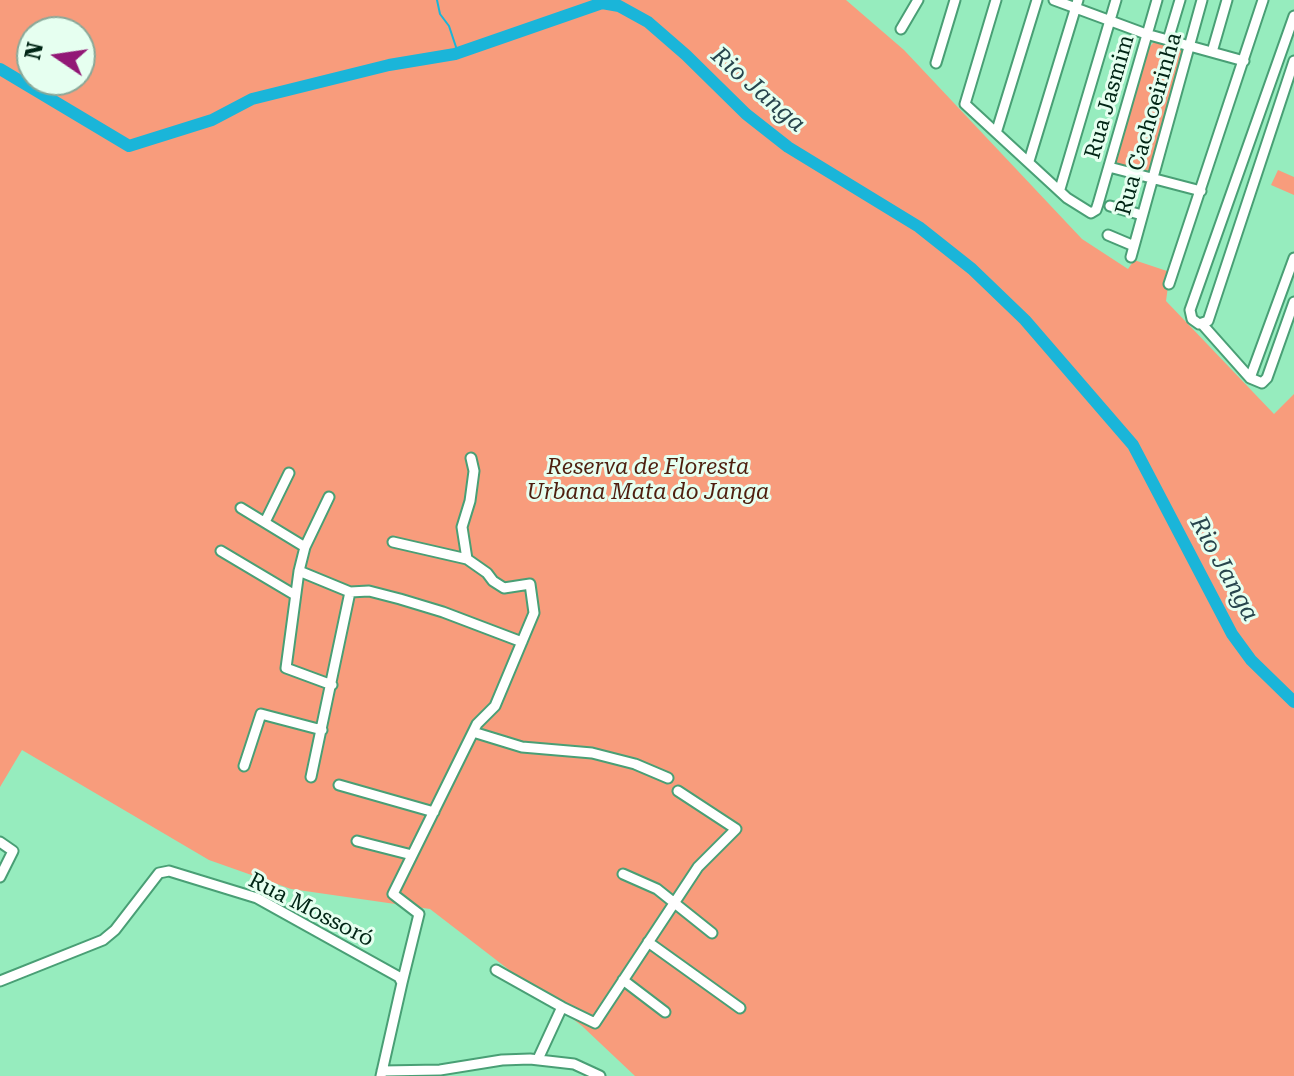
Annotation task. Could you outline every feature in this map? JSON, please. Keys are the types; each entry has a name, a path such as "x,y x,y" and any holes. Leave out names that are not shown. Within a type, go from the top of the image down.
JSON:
{"street":[{"path":"901,29 918,0"},
{"path":"936,63 955,0"},
{"path":"996,0 965,104 1060,189 1116,0"},
{"path":"997,130 1037,0"},
{"path":"1054,0 1077,4 1110,21 1146,34 1244,61"},
{"name":"Rua Jasmim","path":"1060,189 1087,212 1094,212 1157,0"},
{"path":"1168,40 1180,0"},
{"name":"Rua Cachoeirinha","path":"1131,257 1202,0"},
{"path":"1212,52 1227,0"},
{"path":"1169,284 1263,0"},
{"path":"1029,161 1077,4"},
{"path":"1280,293 1294,301 1265,382 1259,384 1250,378 1205,322 1192,319 1190,310 1289,46 1294,16"},
{"path":"1205,322 1294,61"},
{"path":"1109,167 1201,191"},
{"path":"1239,177 1253,182"},
{"path":"1110,206 1142,215"},
{"path":"1108,235 1134,246"},
{"path":"1250,378 1294,258"},
{"path":"467,559 462,527 474,471 471,458"},
{"path":"265,522 289,473"},
{"path":"329,497 305,547 295,595 286,668 332,685"},
{"path":"241,508 305,547"},
{"path":"393,542 467,559 504,588 530,584 534,613 495,706 477,724 393,894 419,914 382,1074 440,1070 502,1060 538,1059 574,1064 600,1076"},
{"path":"221,551 295,595"},
{"path":"299,571 350,592 369,591 443,612 522,642"},
{"path":"311,777 350,592"},
{"path":"244,766 261,714 322,730"},
{"path":"473,732 522,747 592,753 635,764 668,778"},
{"path":"339,785 434,812"},
{"path":"496,970 595,1023 698,867 736,829 678,791"},
{"path":"357,841 412,855"},
{"path":"0,842 13,851 0,877"},
{"name":"Rua Mossoró","path":"0,981 103,940 115,930 159,873 165,871 263,901 395,975 402,983"},
{"path":"623,874 657,889 712,933"},
{"path":"648,942 740,1008"},
{"path":"623,980 665,1012"},
{"path":"538,1059 562,1007"}],"green space":[{"name":"Reserva de Floresta Urbana Mata do Janga","path":"0,0 846,0 904,50 1082,239 1128,269 1134,260 1170,272 1166,301 1274,414 1294,394 1294,1076 635,1076 582,1026 430,909 291,889 209,860 22,750 0,787"},
{"path":"1154,42 1185,49 1148,173 1113,165 1144,53"},
{"path":"1278,170 1294,177 1294,195 1271,185"}],"waterway":[{"path":"437,0 458,53"},
{"name":"Rio Janga","path":"602,3 609,0"},
{"name":"Rio Janga","path":"0,69 129,146 212,120 252,99 389,65 455,54 602,3 619,6 648,22 746,114 788,147 919,227 972,269 1025,320 1133,445 1232,634 1251,660 1294,702"}]}
